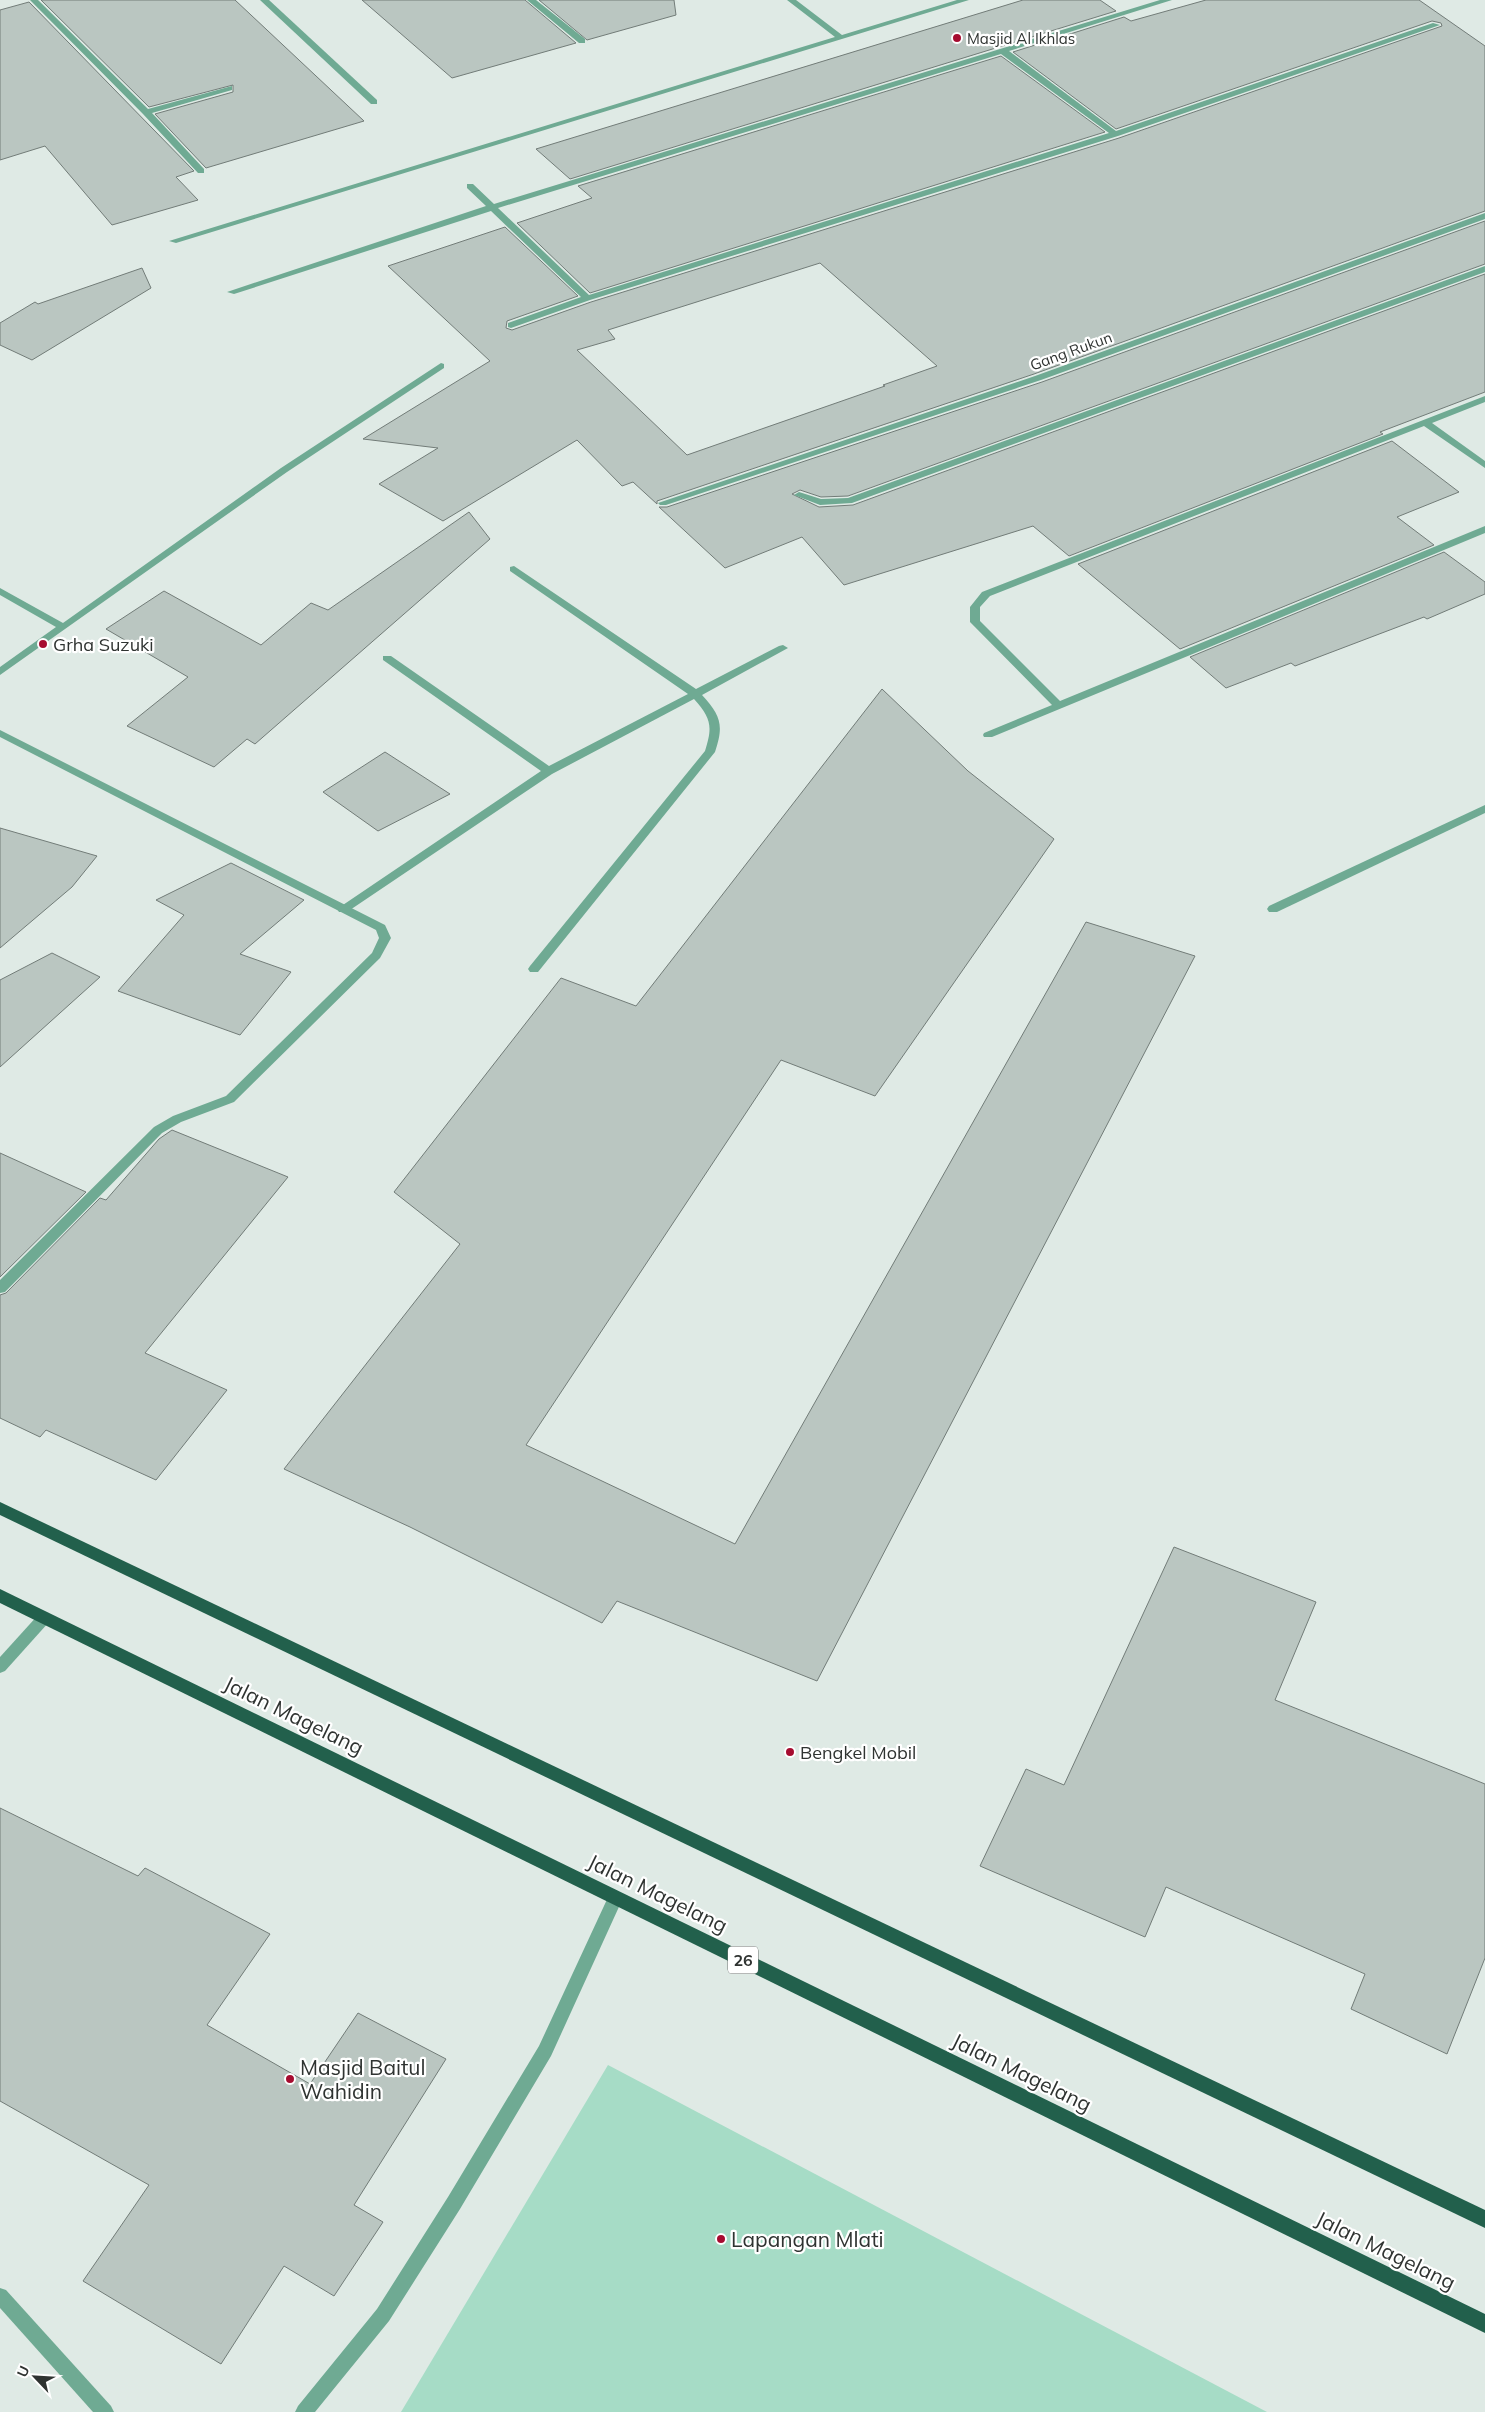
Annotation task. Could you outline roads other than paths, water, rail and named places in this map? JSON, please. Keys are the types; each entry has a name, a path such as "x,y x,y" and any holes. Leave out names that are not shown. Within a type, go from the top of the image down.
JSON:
{"highway":[{"path":"0,1508 1485,2219"},
{"name":"Jalan Magelang","path":"0,1596 1485,2324"}],"street":[{"path":"34,0 146,112 201,172"},
{"path":"264,0 374,102"},
{"path":"531,0 582,41"},
{"path":"791,0 840,37"},
{"path":"173,242 966,0"},
{"path":"231,292 493,207 1168,0"},
{"path":"511,324 587,298 1115,134 1436,25"},
{"path":"1003,51 1115,134"},
{"path":"146,112 230,88"},
{"path":"470,186 587,298"},
{"name":"Gang Rukun","path":"663,503 1038,378 1485,216"},
{"path":"799,495 820,502 849,500 1485,269"},
{"path":"0,672 284,470 441,366"},
{"path":"1059,706 975,622 975,607 986,594 1485,399"},
{"path":"1424,422 1485,465"},
{"path":"988,735 1485,529"},
{"path":"514,569 694,693 713,714 717,731 710,752 534,968"},
{"path":"0,590 63,627"},
{"path":"343,909 548,771 783,648"},
{"path":"386,658 548,771"},
{"path":"0,733 381,928 385,938 376,955 230,1099 177,1119 158,1130 0,1288"},
{"path":"1273,909 1485,809"},
{"path":"0,1667 44,1618"},
{"path":"304,2412 383,2315 454,2203 545,2051 615,1898"},
{"path":"0,2296 105,2412"}],"place":[{"name":"Masjid Al Ikhlas","path":"957,38"},
{"name":"Grha Suzuki","path":"43,644"},
{"name":"Bengkel Mobil","path":"790,1752"},
{"name":"Masjid Baitul Wahidin","path":"290,2079"},
{"name":"Lapangan Mlati","path":"721,2239"}]}
